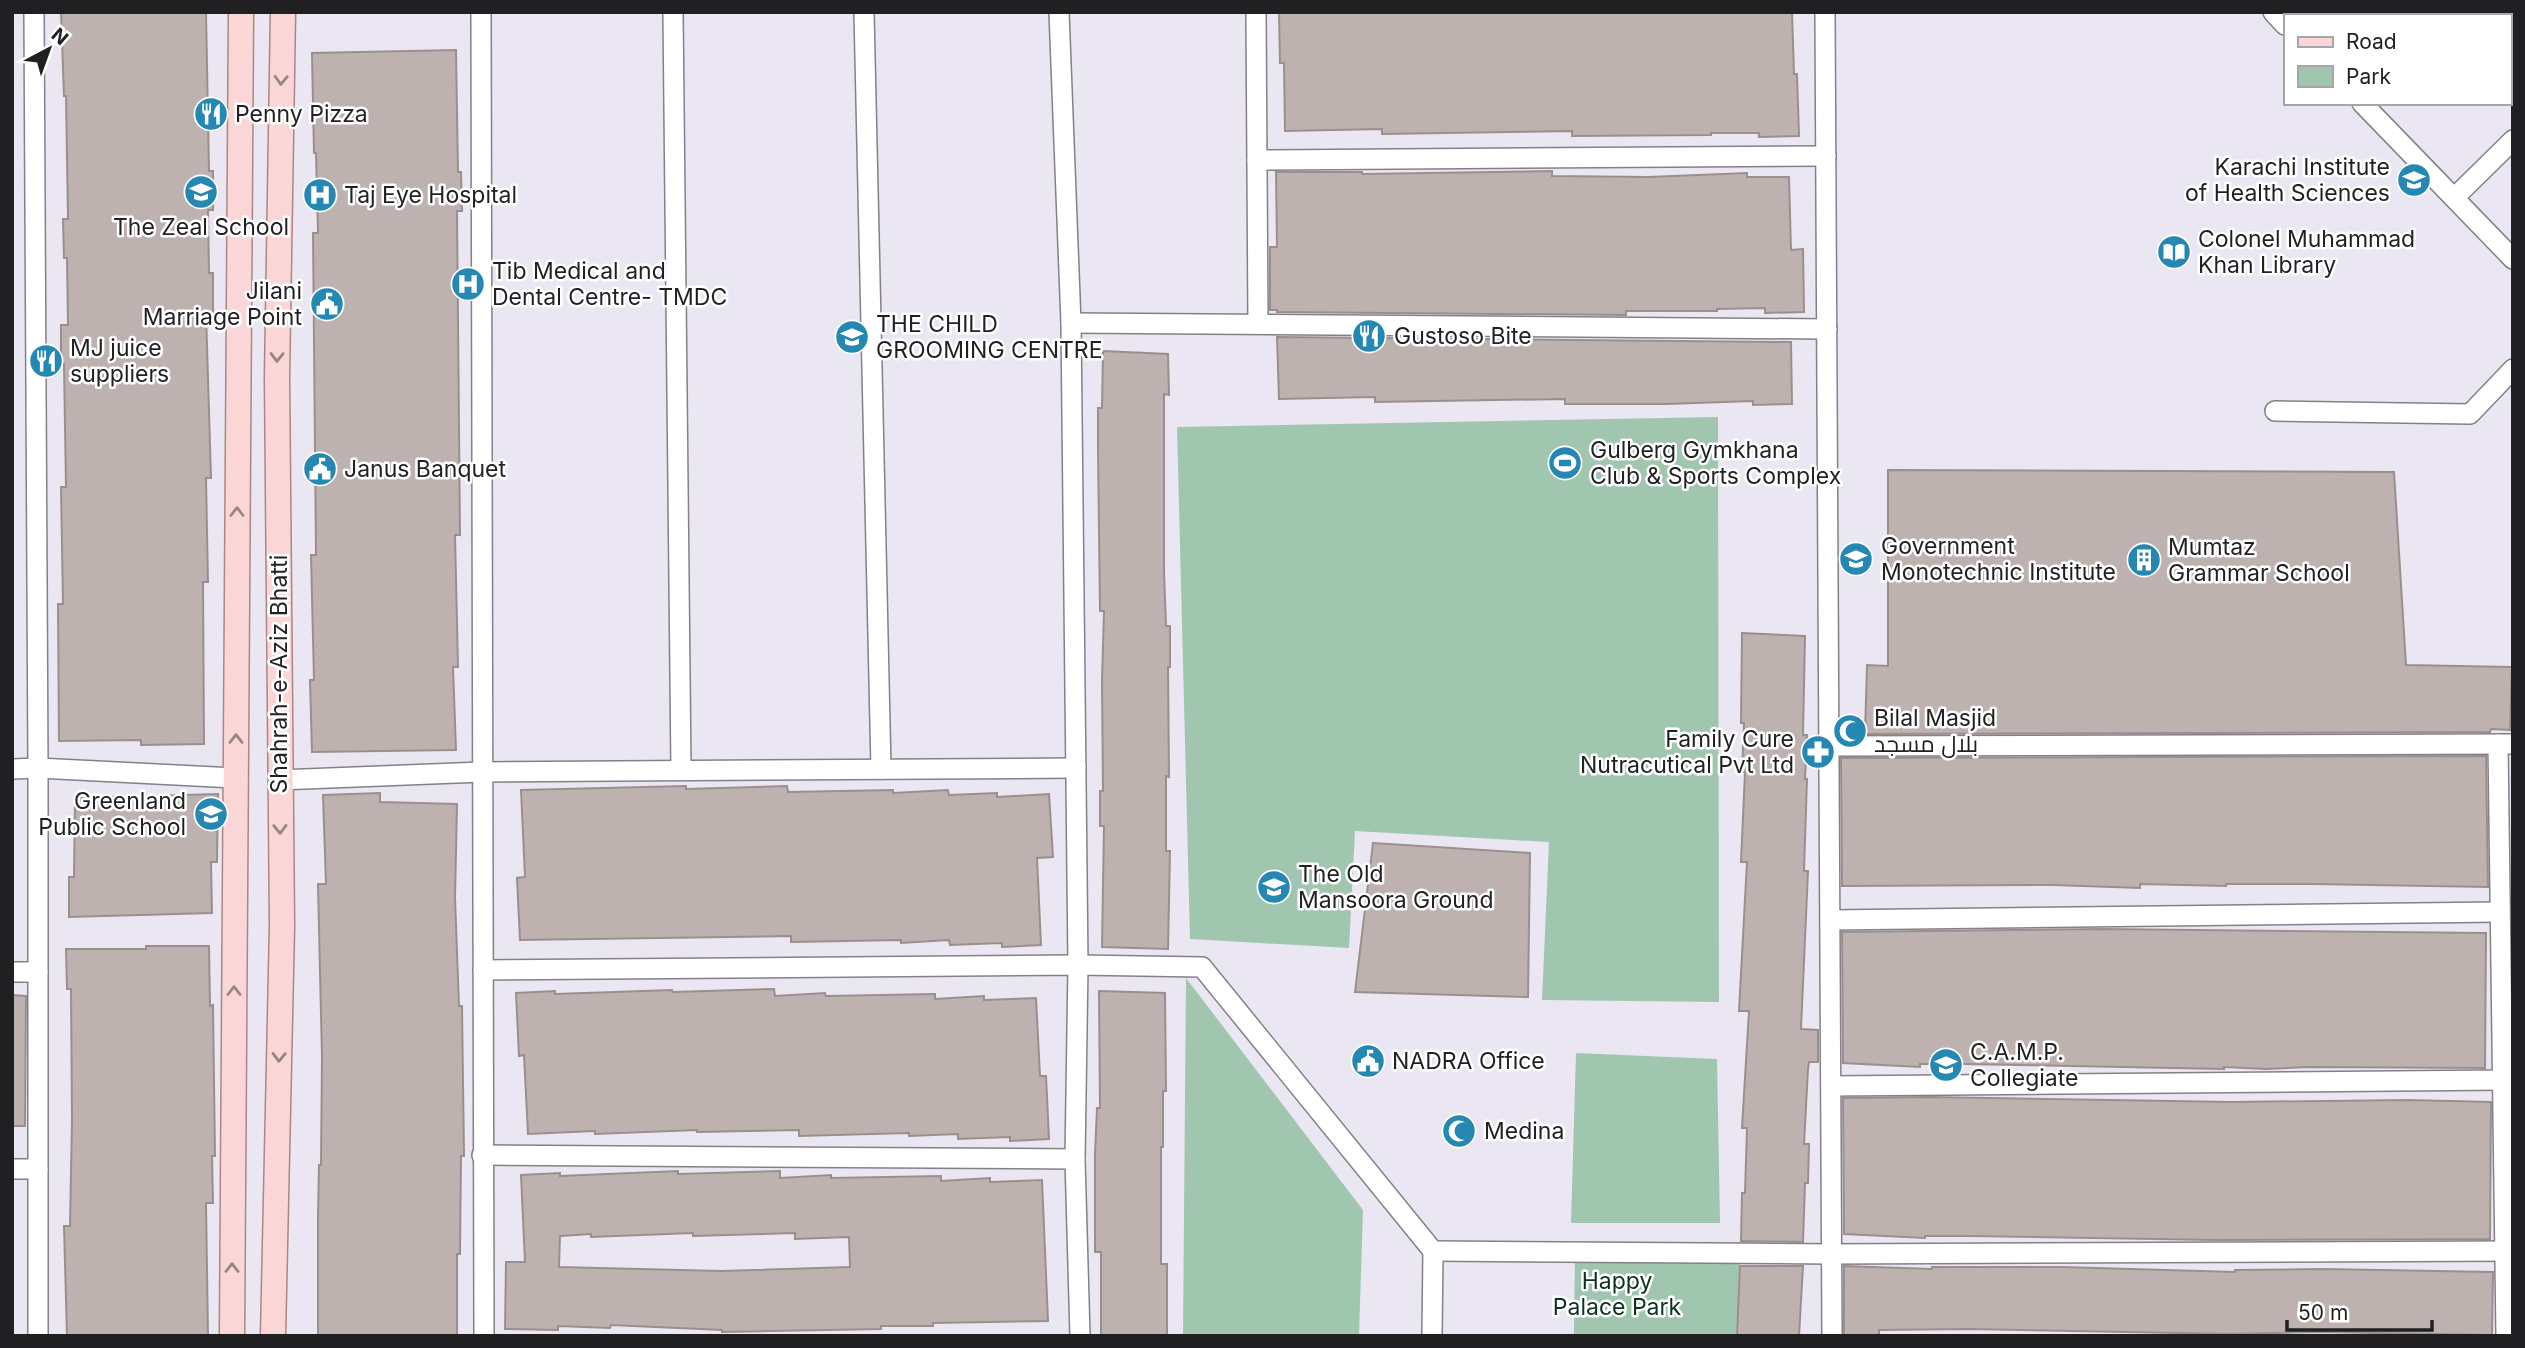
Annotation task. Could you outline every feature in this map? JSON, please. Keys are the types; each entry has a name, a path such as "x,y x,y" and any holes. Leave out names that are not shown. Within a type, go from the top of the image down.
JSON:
{"main road":[{"name":"Shahrah-e-Aziz Bhatti","path":"232,1336 240,12"},
{"name":"Shahrah-e-Aziz Bhatti","path":"274,1336 282,926 277,378 283,12"}],"street":[{"path":"34,12 38,1336"},
{"path":"481,12 484,1336"},
{"path":"673,12 681,771"},
{"path":"864,12 881,769"},
{"path":"1059,12 1071,323 1078,965 1075,1159 1080,1336"},
{"path":"1256,12 1258,324"},
{"path":"1825,12 1832,1336"},
{"path":"2364,105 2513,259"},
{"path":"2455,197 2513,141"},
{"path":"1257,160 1826,156"},
{"path":"1071,323 1827,329"},
{"path":"2275,411 2470,414 2513,369"},
{"path":"1829,746 2506,744 2501,912 2509,1251 2507,1336"},
{"path":"279,780 482,772 1076,768"},
{"path":"12,769 235,778"},
{"path":"1830,920 2501,912"},
{"path":"483,970 1078,965 1202,967 1433,1251 1432,1336"},
{"path":"12,972 38,972"},
{"path":"1831,1086 2503,1080"},
{"path":"482,1155 1075,1159"},
{"path":"12,1169 38,1169"},
{"path":"1433,1251 1831,1254 2509,1251"}],"green space":[{"path":"1718,417 1719,1002 1542,1000 1549,842 1355,831 1349,948 1190,939 1177,427"},
{"path":"1186,978 1363,1210 1359,1335 1183,1336"},
{"path":"1576,1053 1717,1059 1720,1223 1571,1223"},
{"name":"Happy Palace Park","path":"1575,1252 1740,1258 1739,1336 1574,1336"}],"building":[{"path":"61,12 206,12 209,171 213,171 213,210 208,210 213,312 206,312 211,478 206,478 208,582 203,582 204,744 141,745 141,740 59,741 58,604 63,604 61,487 66,487 61,325 68,325 67,258 64,258 63,219 68,219 66,96"},
{"path":"1279,12 1792,12 1799,136 1759,137 1759,133 1711,133 1572,136 1572,131 1382,134 1382,129 1285,131 1284,63 1280,63"},
{"path":"456,50 458,172 461,172 462,211 457,211 460,535 455,535 458,667 453,667 456,750 312,752 310,680 314,680 311,555 316,555 313,233 318,233 312,53"},
{"path":"1552,171 1552,176 1648,177 1747,173 1747,177 1789,177 1791,250 1803,249 1804,312 1765,313 1765,308 1626,311 1626,315 1270,310 1270,247 1277,247 1276,172 1362,174"},
{"path":"1277,337 1791,342 1792,404 1753,405 1753,401 1565,404 1565,399 1375,402 1375,397 1279,399"},
{"path":"1103,351 1168,354 1169,395 1164,394 1164,571 1166,626 1170,626 1169,777 1166,776 1166,851 1170,851 1168,949 1102,947 1104,826 1100,826 1100,791 1103,791 1104,611 1100,611 1098,408 1102,408"},
{"name":"Mumtaz Grammar School","path":"1888,470 2394,472 2406,665 2512,667 2510,730 1865,734 1867,665 1888,666"},
{"path":"1742,633 1805,636 1803,735 1807,735 1807,779 1804,871 1808,871 1801,1029 1818,1030 1818,1062 1809,1062 1808,1069 1804,1144 1809,1144 1808,1183 1805,1183 1803,1242 1741,1241 1747,1128 1742,1128 1749,1011 1739,1011 1747,862 1741,862 1745,772 1742,772"},
{"path":"2486,756 2488,887 2312,884 2140,884 2140,888 2053,885 1842,886 1841,758"},
{"path":"686,786 686,789 787,786 788,792 893,790 893,793 948,790 949,795 997,793 997,797 1049,794 1053,857 1037,858 1041,945 950,945 949,940 901,943 901,940 791,942 791,936 520,940 517,878 525,877 521,790"},
{"path":"380,793 380,802 457,804 455,898 459,1006 462,1006 464,1156 461,1156 460,1254 457,1254 457,1336 318,1336 322,1058 318,884 326,884 323,795"},
{"path":"218,794 217,862 211,862 212,913 69,917 69,877 74,877 75,798"},
{"path":"1373,843 1530,853 1528,997 1355,992"},
{"path":"2103,929 2486,933 2485,1068 2224,1069 1963,1064 1920,1064 1920,1067 1843,1063 1842,932"},
{"path":"146,946 209,946 210,1006 213,1005 215,1156 212,1156 213,1203 206,1203 208,1336 67,1336 64,1226 70,1226 72,1120 71,989 67,989 66,949 146,949"},
{"path":"774,989 775,996 825,993 826,996 935,994 935,999 984,996 984,1000 1036,998 1040,1076 1046,1076 1049,1139 958,1139 958,1134 909,1136 909,1133 799,1136 799,1130 528,1134 524,1055 519,1056 516,993"},
{"path":"1099,991 1165,993 1166,1091 1163,1091 1161,1147 1161,1264 1167,1264 1167,1336 1101,1336 1101,1252 1095,1252 1095,1154 1097,1108 1100,1108"},
{"path":"12,995 26,996 25,1126 12,1126"},
{"path":"1843,1098 2232,1102 2491,1102 2490,1239 1925,1238 1844,1234"},
{"path":"678,1171 678,1174 780,1171 780,1178 831,1175 831,1178 941,1176 941,1181 990,1178 990,1182 1042,1180 1048,1321 933,1323 933,1326 881,1326 881,1329 722,1332 611,1325 610,1328 558,1326 558,1330 505,1329 506,1262 525,1262 521,1175 560,1173 560,1176","holes":["693,1233 693,1236 795,1233 795,1239 849,1237 850,1267 721,1271 559,1267 560,1236"]},
{"path":"1740,1266 1803,1266 1799,1336 1737,1336"},
{"path":"1844,1266 1932,1269 2062,1267 2235,1272 2323,1269 2493,1272 2492,1335 1970,1329 1879,1330 1879,1336 1844,1336"}],"place":[{"name":"Penny Pizza","path":"211,114"},
{"name":"Karachi Institute of Health Sciences","path":"2414,180"},
{"name":"The Zeal School","path":"201,192"},
{"name":"Taj Eye Hospital","path":"320,195"},
{"name":"Colonel Muhammad Khan Library","path":"2174,252"},
{"name":"Tib Medical and Dental Centre- TMDC","path":"468,284"},
{"name":"Jilani Marriage Point","path":"327,304"},
{"name":"Gustoso Bite","path":"1369,336"},
{"name":"THE CHILD GROOMING CENTRE","path":"852,337"},
{"name":"MJ juice suppliers","path":"46,361"},
{"name":"Gulberg Gymkhana Club & Sports Complex","path":"1565,463"},
{"name":"Janus Banquet","path":"320,469"},
{"name":"Government Monotechnic Institute","path":"1856,559"},
{"name":"Mumtaz Grammar School","path":"2144,560"},
{"name":"Bilal Masjid بلال مسجد","path":"1850,731"},
{"name":"Family Cure Nutracutical Pvt Ltd","path":"1818,752"},
{"name":"Greenland Public School","path":"211,814"},
{"name":"The Old Mansoora Ground","path":"1274,887"},
{"name":"NADRA Office","path":"1368,1061"},
{"name":"C.A.M.P. Collegiate","path":"1946,1065"},
{"name":"Medina","path":"1459,1131"}]}
